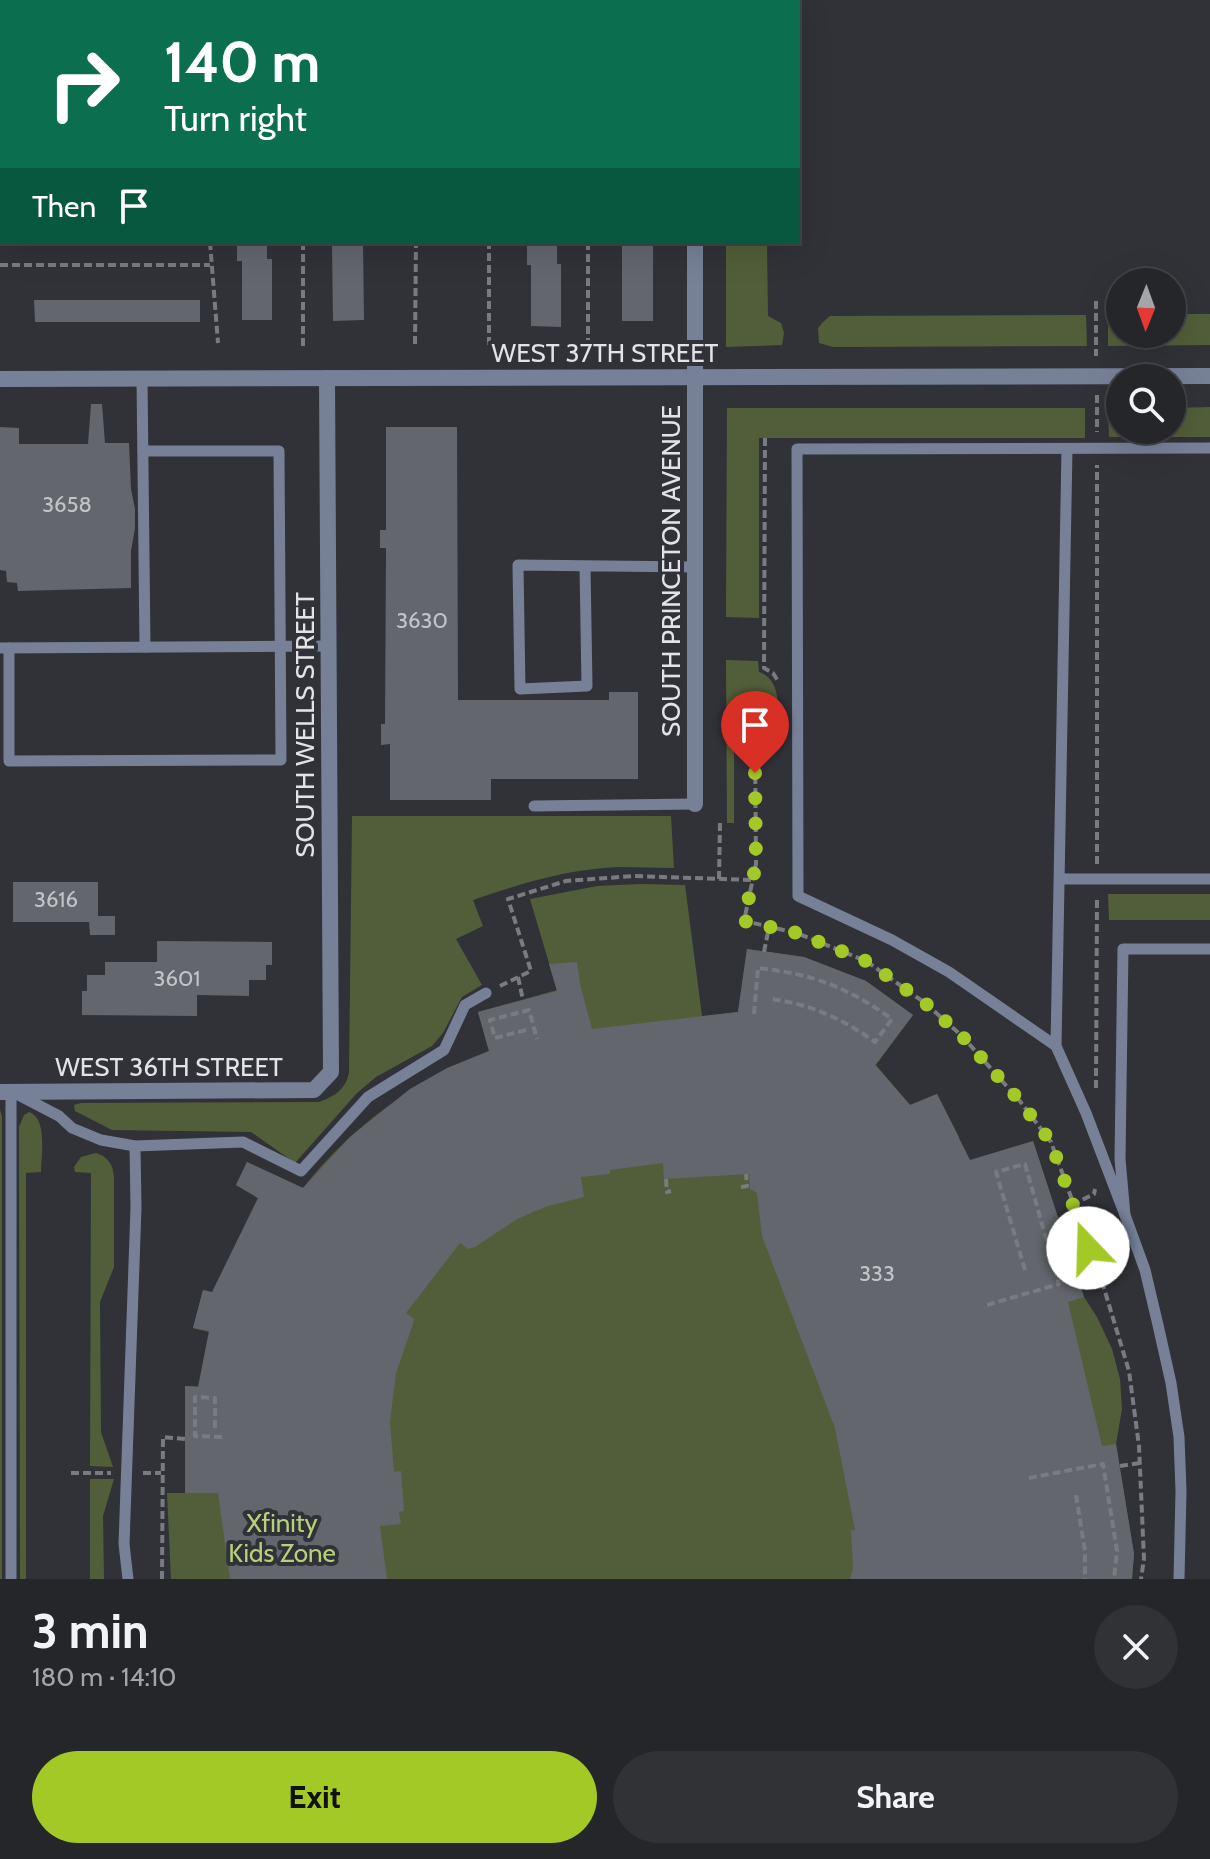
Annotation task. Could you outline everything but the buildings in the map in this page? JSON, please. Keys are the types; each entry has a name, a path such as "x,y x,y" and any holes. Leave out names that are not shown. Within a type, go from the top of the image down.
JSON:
{"street":[{"name":"SOUTH PRINCETON AVENUE","path":"695,244 695,804"},
{"name":"WEST 37TH STREET","path":"0,379 1210,376"},
{"name":"SOUTH WELLS STREET","path":"327,378 331,1072"},
{"name":"WEST 36TH STREET","path":"6,1092 314,1090 331,1072"}],"lane":[{"path":"142,378 145,647"},
{"path":"1056,1046 949,972 850,919 798,896 797,449 1210,448"},
{"path":"1067,449 1056,1046 1086,1113 1145,1270 1175,1410 1181,1491 1179,1579"},
{"path":"143,451 279,451 280,646 281,760 9,761 5,648 280,646 328,646"},
{"path":"585,566 587,686 520,689 518,565 695,567"},
{"path":"534,806 695,804"},
{"path":"1061,879 1210,879"},
{"path":"1125,1215 1120,1159 1123,949 1210,949"},
{"path":"11,1579 6,1092 59,1116 72,1128 101,1140 135,1146 243,1142 301,1171 368,1097 444,1050 465,1005 486,993"},
{"path":"128,1579 124,1544 136,1208 135,1146"}],"path":[{"path":"210,244 218,343"},
{"path":"303,244 303,346"},
{"path":"415,344 416,244"},
{"path":"489,244 489,345"},
{"path":"588,244 588,345"},
{"path":"0,265 210,265"},
{"path":"1096,301 1096,356"},
{"path":"1097,395 1097,867"},
{"path":"765,438 764,668 773,673 782,689"},
{"path":"782,729 782,743 755,743 756,864 744,921 797,933 866,961 925,1003 962,1036 1019,1100 1051,1142 1097,1269 1129,1371 1140,1463 1144,1559 1141,1579"},
{"path":"719,879 720,823"},
{"path":"486,993 531,971 508,899 566,881 633,876 753,880"},
{"path":"1096,1093 1097,893"},
{"path":"764,952 769,927"},
{"path":"754,1014 758,968 799,972 859,995 892,1019 875,1042 845,1021 795,1002 771,999"},
{"path":"518,977 523,1000"},
{"path":"526,1030 495,1038 490,1020 529,1010 537,1039"},
{"path":"987,1305 1059,1284 1025,1164 996,1172 1025,1270"},
{"path":"741,1187 747,1186 746,1174"},
{"path":"666,1179 667,1192 671,1191"},
{"path":"1072,1205 1094,1194 1095,1180"},
{"path":"1076,1275 1097,1269"},
{"path":"215,1428 215,1398 195,1397 195,1436 224,1437"},
{"path":"162,1579 163,1437 185,1439"},
{"path":"1120,1466 1140,1463"},
{"path":"1029,1478 1103,1464 1117,1551 1114,1579"},
{"path":"1076,1495 1085,1551 1085,1579"}],"green space":[{"path":"726,244 767,244 768,316 781,323 784,333 782,345 726,347"},
{"path":"1186,314 1210,314 1210,345 1186,345"},
{"path":"1086,315 1087,346 833,347 819,343 818,328 830,316"},
{"path":"1210,407 1210,437 1186,437 1186,408"},
{"path":"727,408 1085,408 1085,438 759,438 759,618 726,617"},
{"path":"726,660 758,661 759,672 767,676 776,690 778,708 777,735 734,736 734,823 727,823"},
{"path":"352,816 671,816 674,868 618,867 562,874 473,900 483,926 456,939 482,985 462,997 443,1033 432,1046 376,1077 357,1093 295,1163 251,1132 112,1130 75,1111 74,1105 81,1103 319,1102 342,1088 349,1073"},
{"name":"Xfinity Kids Zone","path":"685,885 702,1016 738,1012 747,949 804,957 866,981 913,1015 876,1065 910,1105 937,1094 959,1137 931,1149 940,1170 1033,1141 1084,1297 1112,1349 1120,1379 1122,1409 1116,1444 1134,1554 1132,1579 171,1579 167,1493 185,1493 185,1386 224,1387 209,1332 193,1328 203,1290 239,1299 258,1198 236,1185 247,1162 303,1188 343,1144 387,1107 435,1076 489,1051 478,1012 557,990 530,899 597,886"},
{"path":"1108,894 1210,894 1210,920 1109,920"},
{"path":"0,1110 2,1116 2,1579 0,1579"},
{"path":"29,1112 39,1122 42,1147 41,1172 26,1173 26,1579 20,1579 19,1127 24,1115"},
{"path":"96,1153 109,1162 114,1177 114,1267 100,1302 101,1432 113,1467 90,1466 91,1173 75,1172 74,1167 81,1157"},
{"path":"90,1479 114,1479 103,1516 104,1579 90,1579"}],"route":[{"path":"755,773 756,864 744,921 797,933 866,961 925,1003 962,1036 1019,1100 1051,1142 1088,1248"}]}
